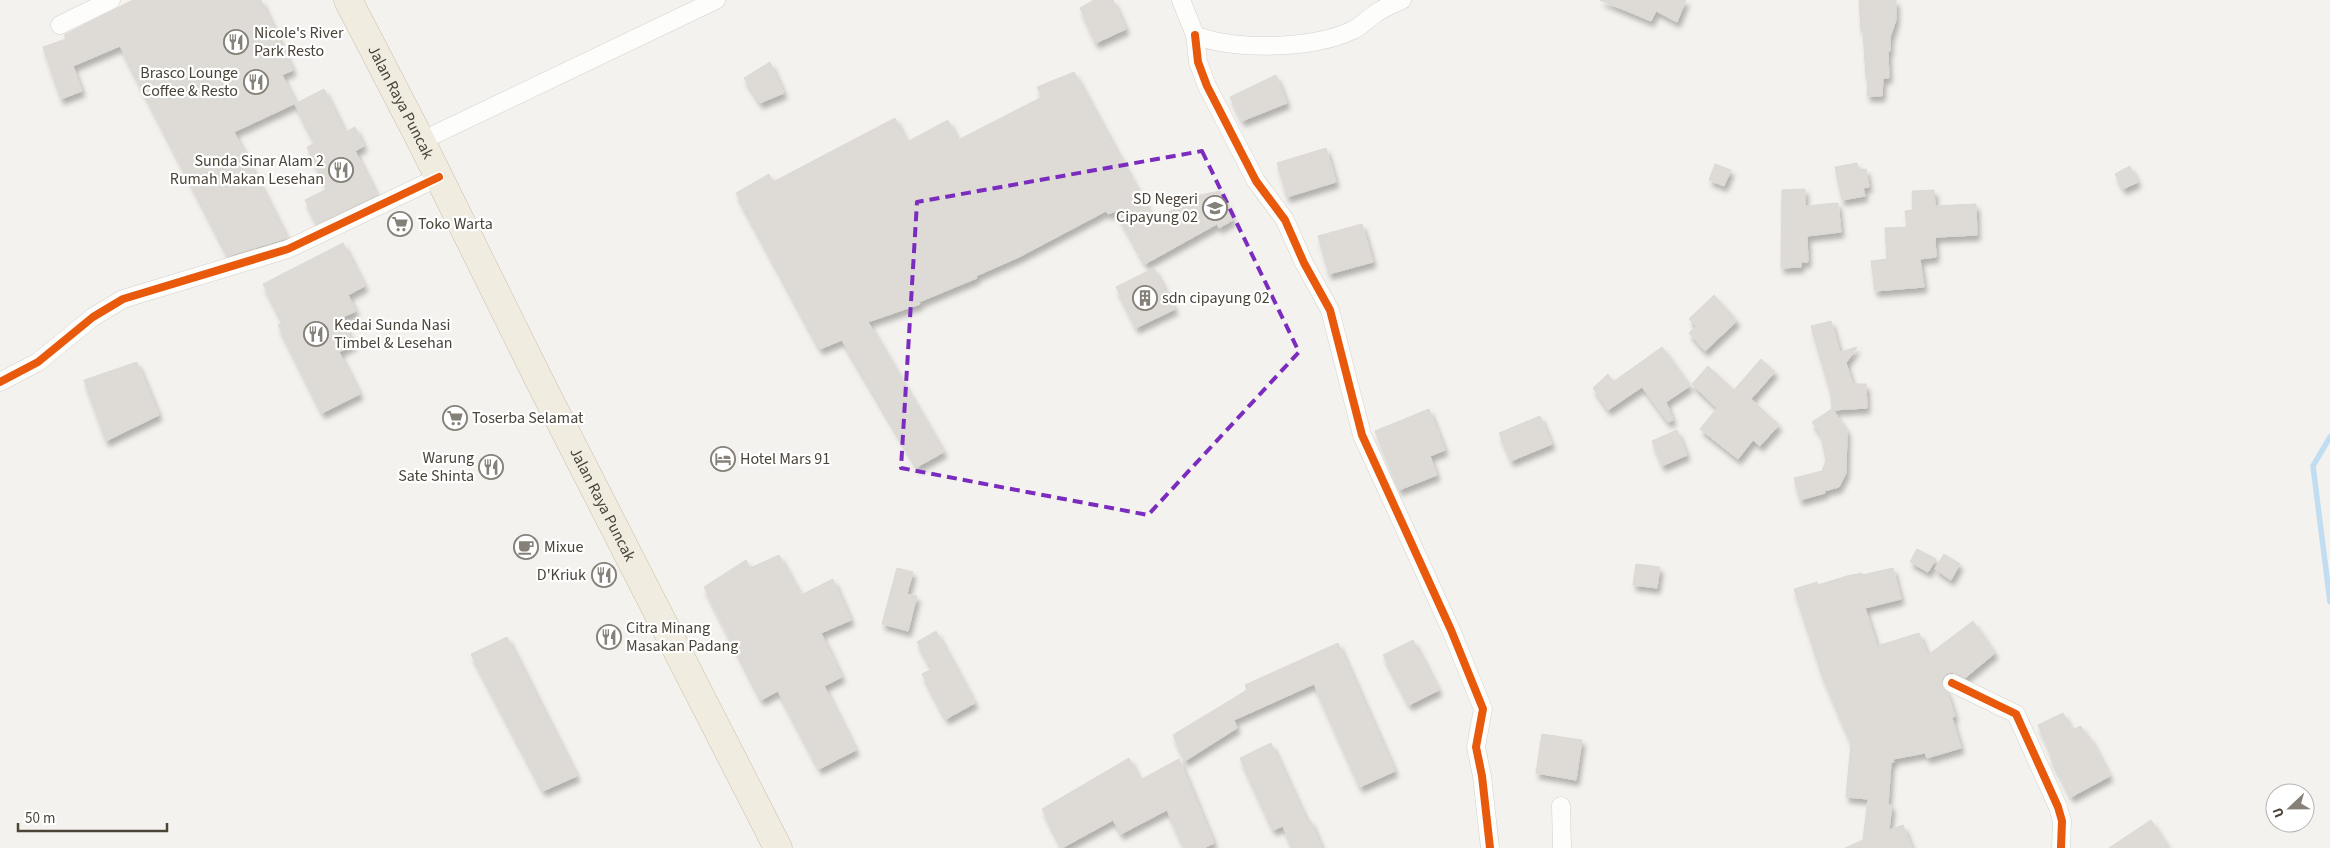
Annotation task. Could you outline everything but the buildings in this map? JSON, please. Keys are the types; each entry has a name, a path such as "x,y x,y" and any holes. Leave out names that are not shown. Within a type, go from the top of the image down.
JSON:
{"highway":[{"name":"Jalan Raya Puncak","path":"348,0 778,848"}],"street":[{"path":"60,25 111,0"},
{"path":"421,141 716,0"},
{"path":"1180,0 1195,35 1198,62 1207,86 1256,181 1285,220 1304,263 1330,310 1362,435 1451,630 1483,709 1476,747 1482,776 1490,848"},
{"path":"1195,35 1212,42 1225,44 1309,43 1354,29 1374,14 1402,0"},
{"path":"0,382 38,362 93,318 123,299 288,249 439,177"},
{"path":"1952,683 2016,714 2058,807 2062,821 2061,848"},
{"path":"1561,806 1562,848"}],"highlighted area":[{"path":"1202,151 1299,352 1148,515 901,468 917,202"}],"waterway":[{"path":"2330,437 2313,466 2330,602"}],"cycle path":[{"path":"1195,35 1198,62 1207,86 1256,181 1285,220 1304,263 1330,310 1362,435 1451,630 1483,709 1476,747 1482,776 1490,848"},
{"path":"0,382 38,362 93,317 123,299 288,249 439,177"},
{"path":"1952,683 2016,714 2058,807 2062,821 2061,848"}],"place":[{"name":"Nicole's River Park Resto","path":"236,42"},
{"name":"Brasco Lounge Coffee & Resto","path":"256,82"},
{"name":"Sunda Sinar Alam 2 Rumah Makan Lesehan","path":"341,170"},
{"name":"SD Negeri Cipayung 02","path":"1215,208"},
{"name":"Toko Warta","path":"400,224"},
{"name":"sdn cipayung 02","path":"1145,298"},
{"name":"Kedai Sunda Nasi Timbel & Lesehan","path":"316,334"},
{"name":"Toserba Selamat","path":"455,418"},
{"name":"Hotel Mars 91","path":"723,459"},
{"name":"Warung Sate Shinta","path":"491,467"},
{"name":"Mixue","path":"526,547"},
{"name":"D'Kriuk","path":"604,575"},
{"name":"Citra Minang Masakan Padang","path":"609,637"}]}
